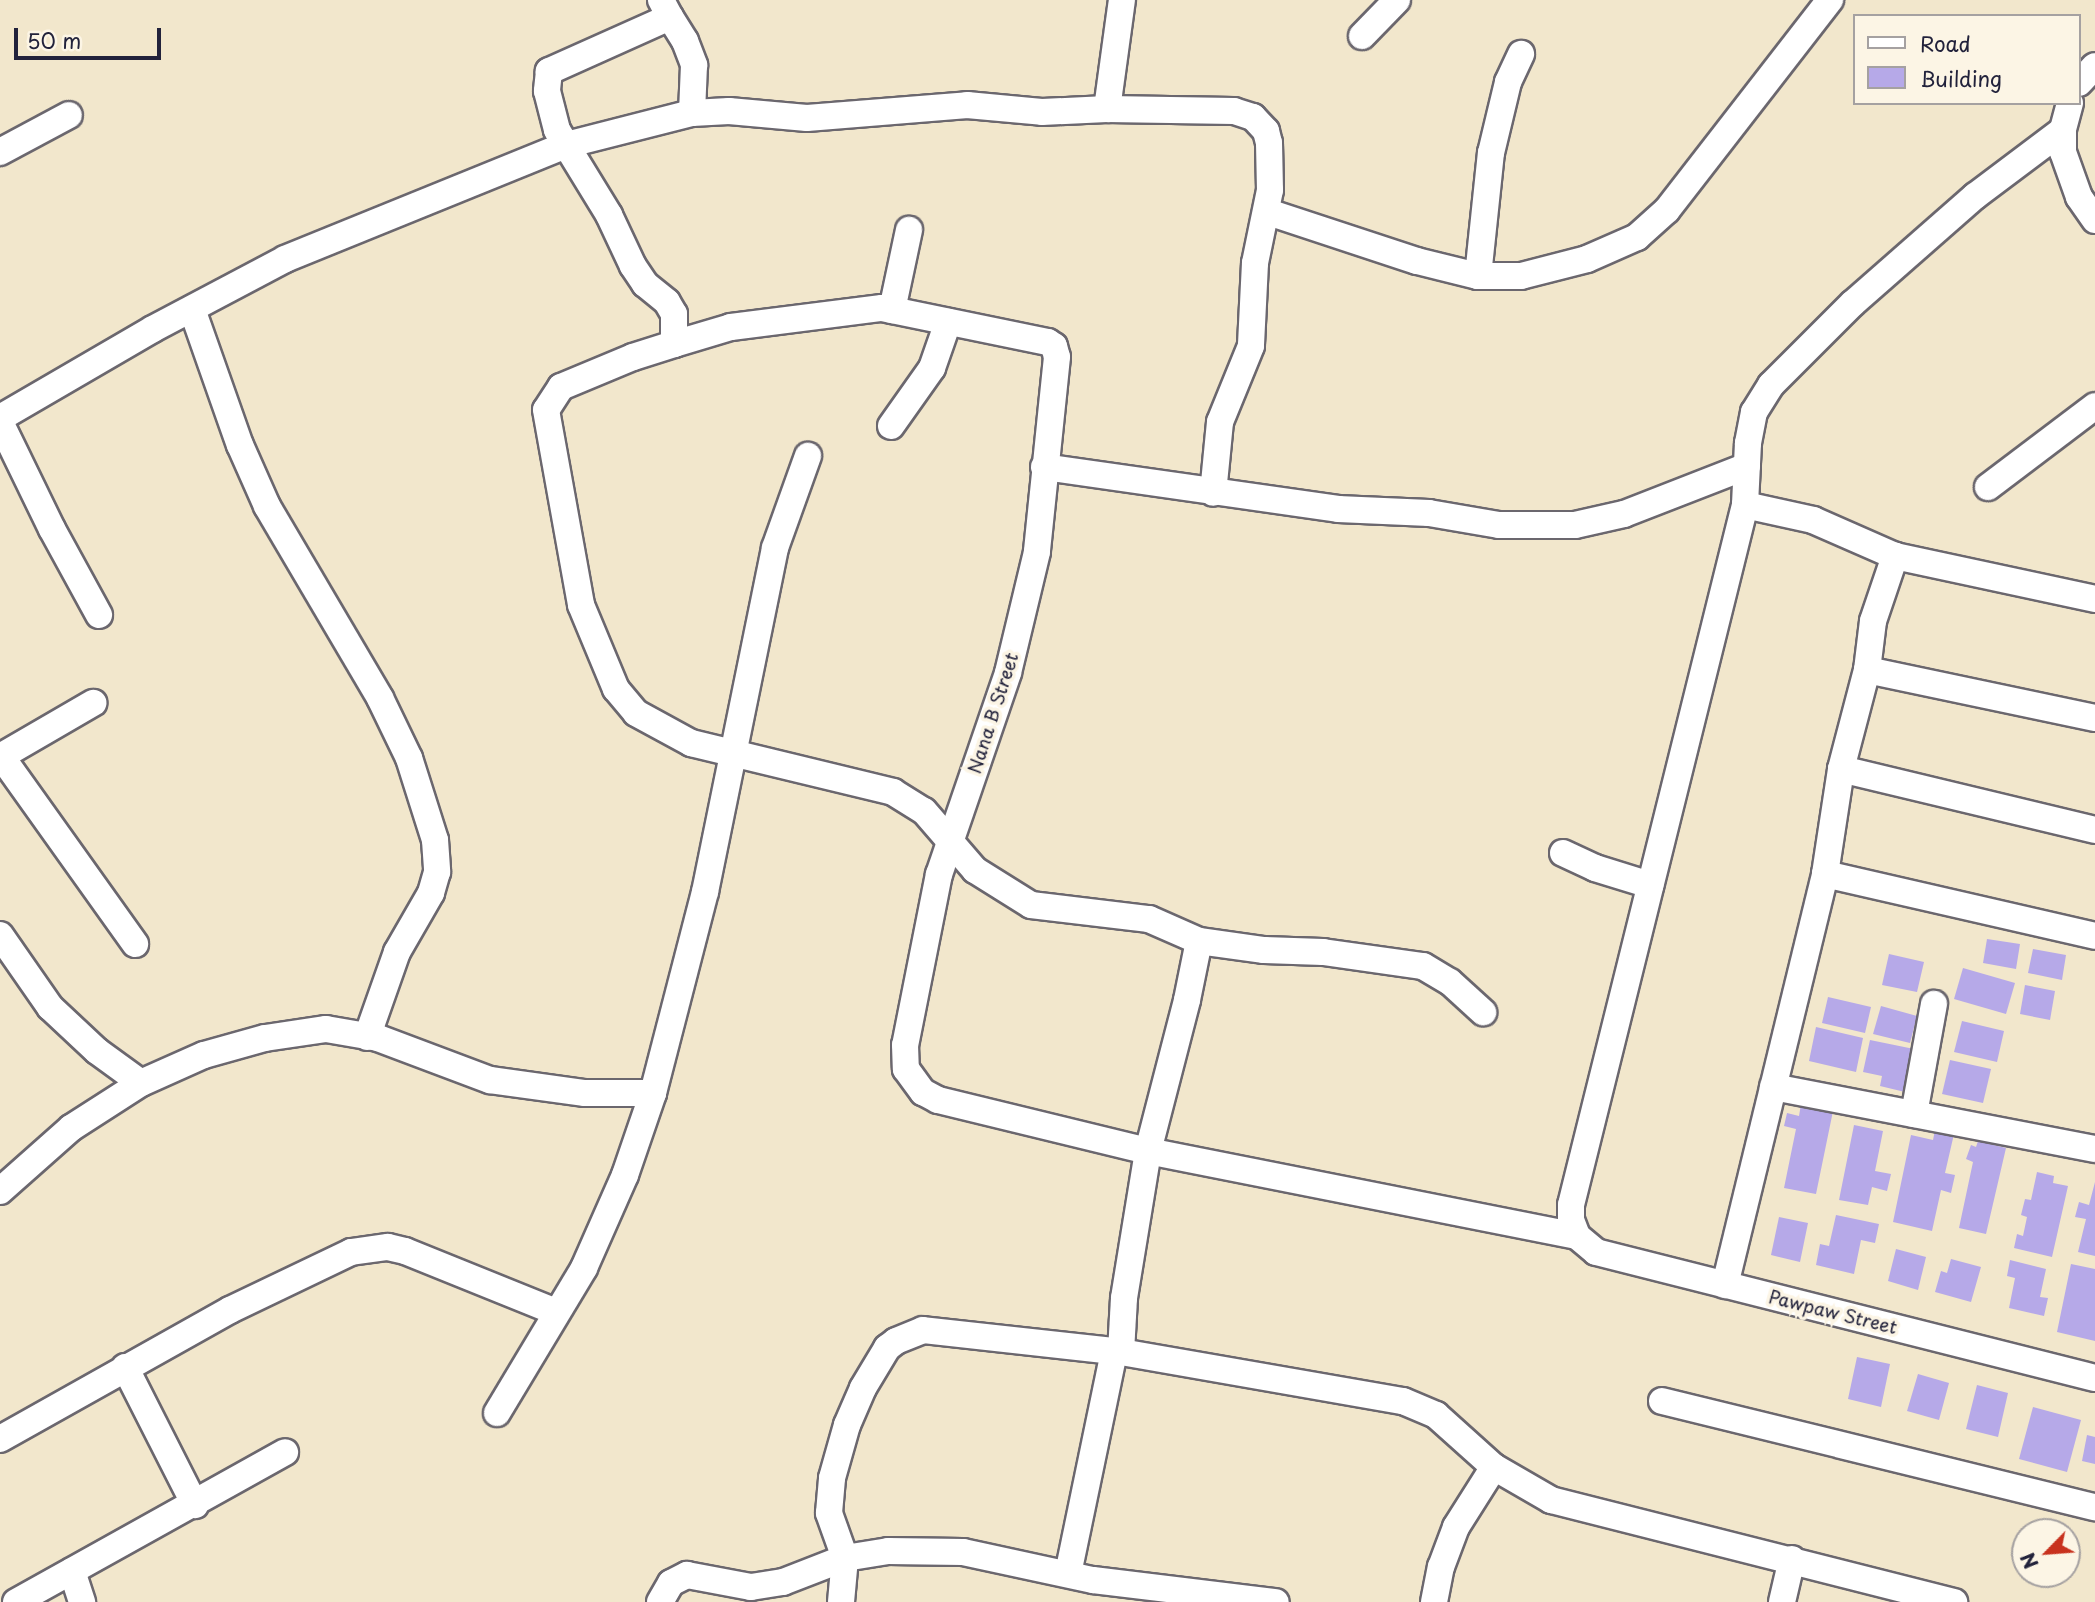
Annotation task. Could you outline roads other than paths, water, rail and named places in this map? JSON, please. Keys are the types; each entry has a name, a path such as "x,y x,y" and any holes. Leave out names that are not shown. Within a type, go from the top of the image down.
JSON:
{"street":[{"path":"1107,109 1122,0"},
{"path":"1362,36 1396,0"},
{"path":"1268,212 1417,261 1478,276 1521,276 1587,259 1637,237 1667,210 1693,180 1830,0"},
{"path":"674,344 674,314 667,302 645,285 609,215 566,145 551,112 547,92 549,71 666,9 685,40 694,65 692,113"},
{"path":"1478,276 1491,153 1508,82 1521,54"},
{"path":"2081,81 2095,66"},
{"path":"99,615 52,529 0,420 192,309 285,259 566,145 692,113 729,111 807,118 967,105 1042,112 1107,109 1234,111 1253,117 1266,131 1269,143 1268,212 1255,263 1251,346 1220,422 1213,493"},
{"path":"2069,105 2063,130 2063,152 2069,174 2095,220"},
{"path":"0,152 69,115"},
{"path":"1577,1236 1571,1220 1571,1205 1745,505 1754,412 1771,385 1853,303 1975,196 2063,130"},
{"path":"892,310 909,230"},
{"path":"192,309 240,445 267,506 380,698 409,758 435,841 438,872 431,893 397,952 367,1037"},
{"path":"891,426 932,368 948,322 892,310 849,310 732,327 633,357 561,387 546,410 581,605 616,689 636,713 691,743 893,792 924,811 975,870 1031,905 1149,919 1199,941 1265,950 1323,952 1423,966 1450,982 1483,1012"},
{"name":"Nana B Street","path":"948,322 1048,342 1054,346 1057,357 1037,552 1008,673 939,874 905,1045 906,1069 912,1081 938,1100 1148,1151"},
{"path":"1988,487 2095,406"},
{"path":"496,1413 584,1268 625,1175 653,1093 705,892 775,548 808,456"},
{"path":"1044,467 1339,509 1429,513 1499,525 1575,525 1624,514 1747,467"},
{"path":"1745,505 1813,520 1895,556 2095,599"},
{"path":"1725,1285 1825,874 1841,769 1867,670 1873,621 1895,556"},
{"path":"1867,670 2095,718"},
{"path":"93,703 1,757 135,944"},
{"path":"1841,769 2095,830"},
{"path":"1563,853 1595,868 1650,885"},
{"path":"1825,874 2095,936"},
{"path":"0,935 50,1007 97,1051 141,1083"},
{"path":"1068,1574 1118,1351 1148,1151 1187,1000 1199,941"},
{"path":"1914,1114 1934,1004"},
{"path":"0,1191 71,1128 141,1083 204,1055 265,1038 326,1029 367,1037 490,1080 585,1093 653,1093"},
{"path":"1773,1087 2095,1149"},
{"path":"1148,1151 1577,1236"},
{"name":"Pawpaw Street","path":"1577,1236 1596,1252 2095,1378"},
{"path":"0,1439 125,1367 315,1267 351,1251 388,1247 405,1251 556,1311"},
{"path":"841,1602 845,1558 829,1513 832,1478 847,1425 863,1388 887,1348 923,1329 1118,1351 1403,1401 1436,1415 1494,1467 1525,1488 1575,1509 1792,1559 1954,1602"},
{"path":"125,1367 195,1504"},
{"path":"1662,1401 2095,1507"},
{"path":"16,1602 285,1452"},
{"path":"1434,1602 1441,1567 1456,1527 1494,1467"},
{"path":"660,1602 671,1583 687,1575 751,1587 783,1582 845,1558 888,1551 963,1552 1093,1580 1276,1602"},
{"path":"1782,1602 1792,1559"},
{"path":"72,1571 82,1602"}]}
